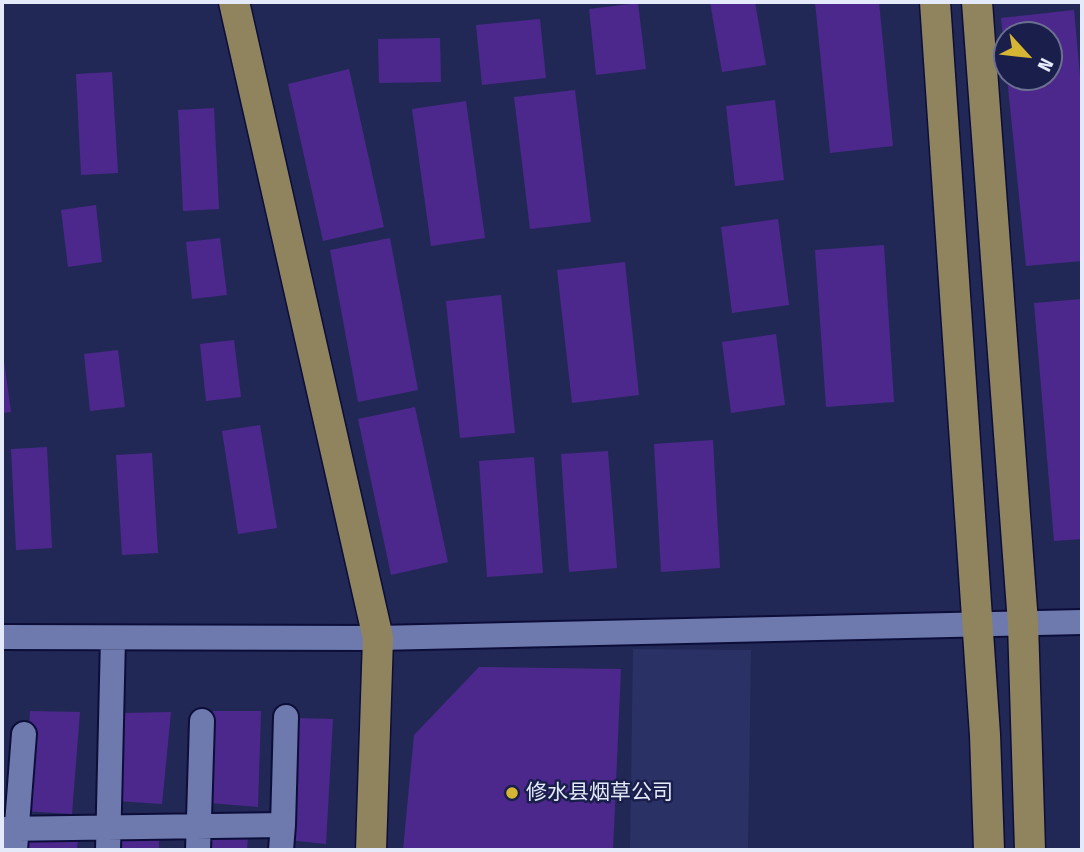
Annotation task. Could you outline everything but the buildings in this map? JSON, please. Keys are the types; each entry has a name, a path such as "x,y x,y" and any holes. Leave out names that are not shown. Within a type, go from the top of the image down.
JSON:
{"main road":[{"path":"234,2 379,638 371,850"},
{"path":"935,2 985,735 989,850"},
{"path":"977,2 1023,623 1030,850"}],"street":[{"path":"2,636 379,638 1082,622"},
{"path":"108,839 113,638"},
{"path":"281,850 286,717"},
{"path":"198,839 202,721"},
{"path":"24,734 11,836 198,839 283,825"}],"shaded area":[{"path":"633,649 751,650 748,850 630,850"}],"place":[{"name":"修水县烟草公司","path":"512,793"}]}
